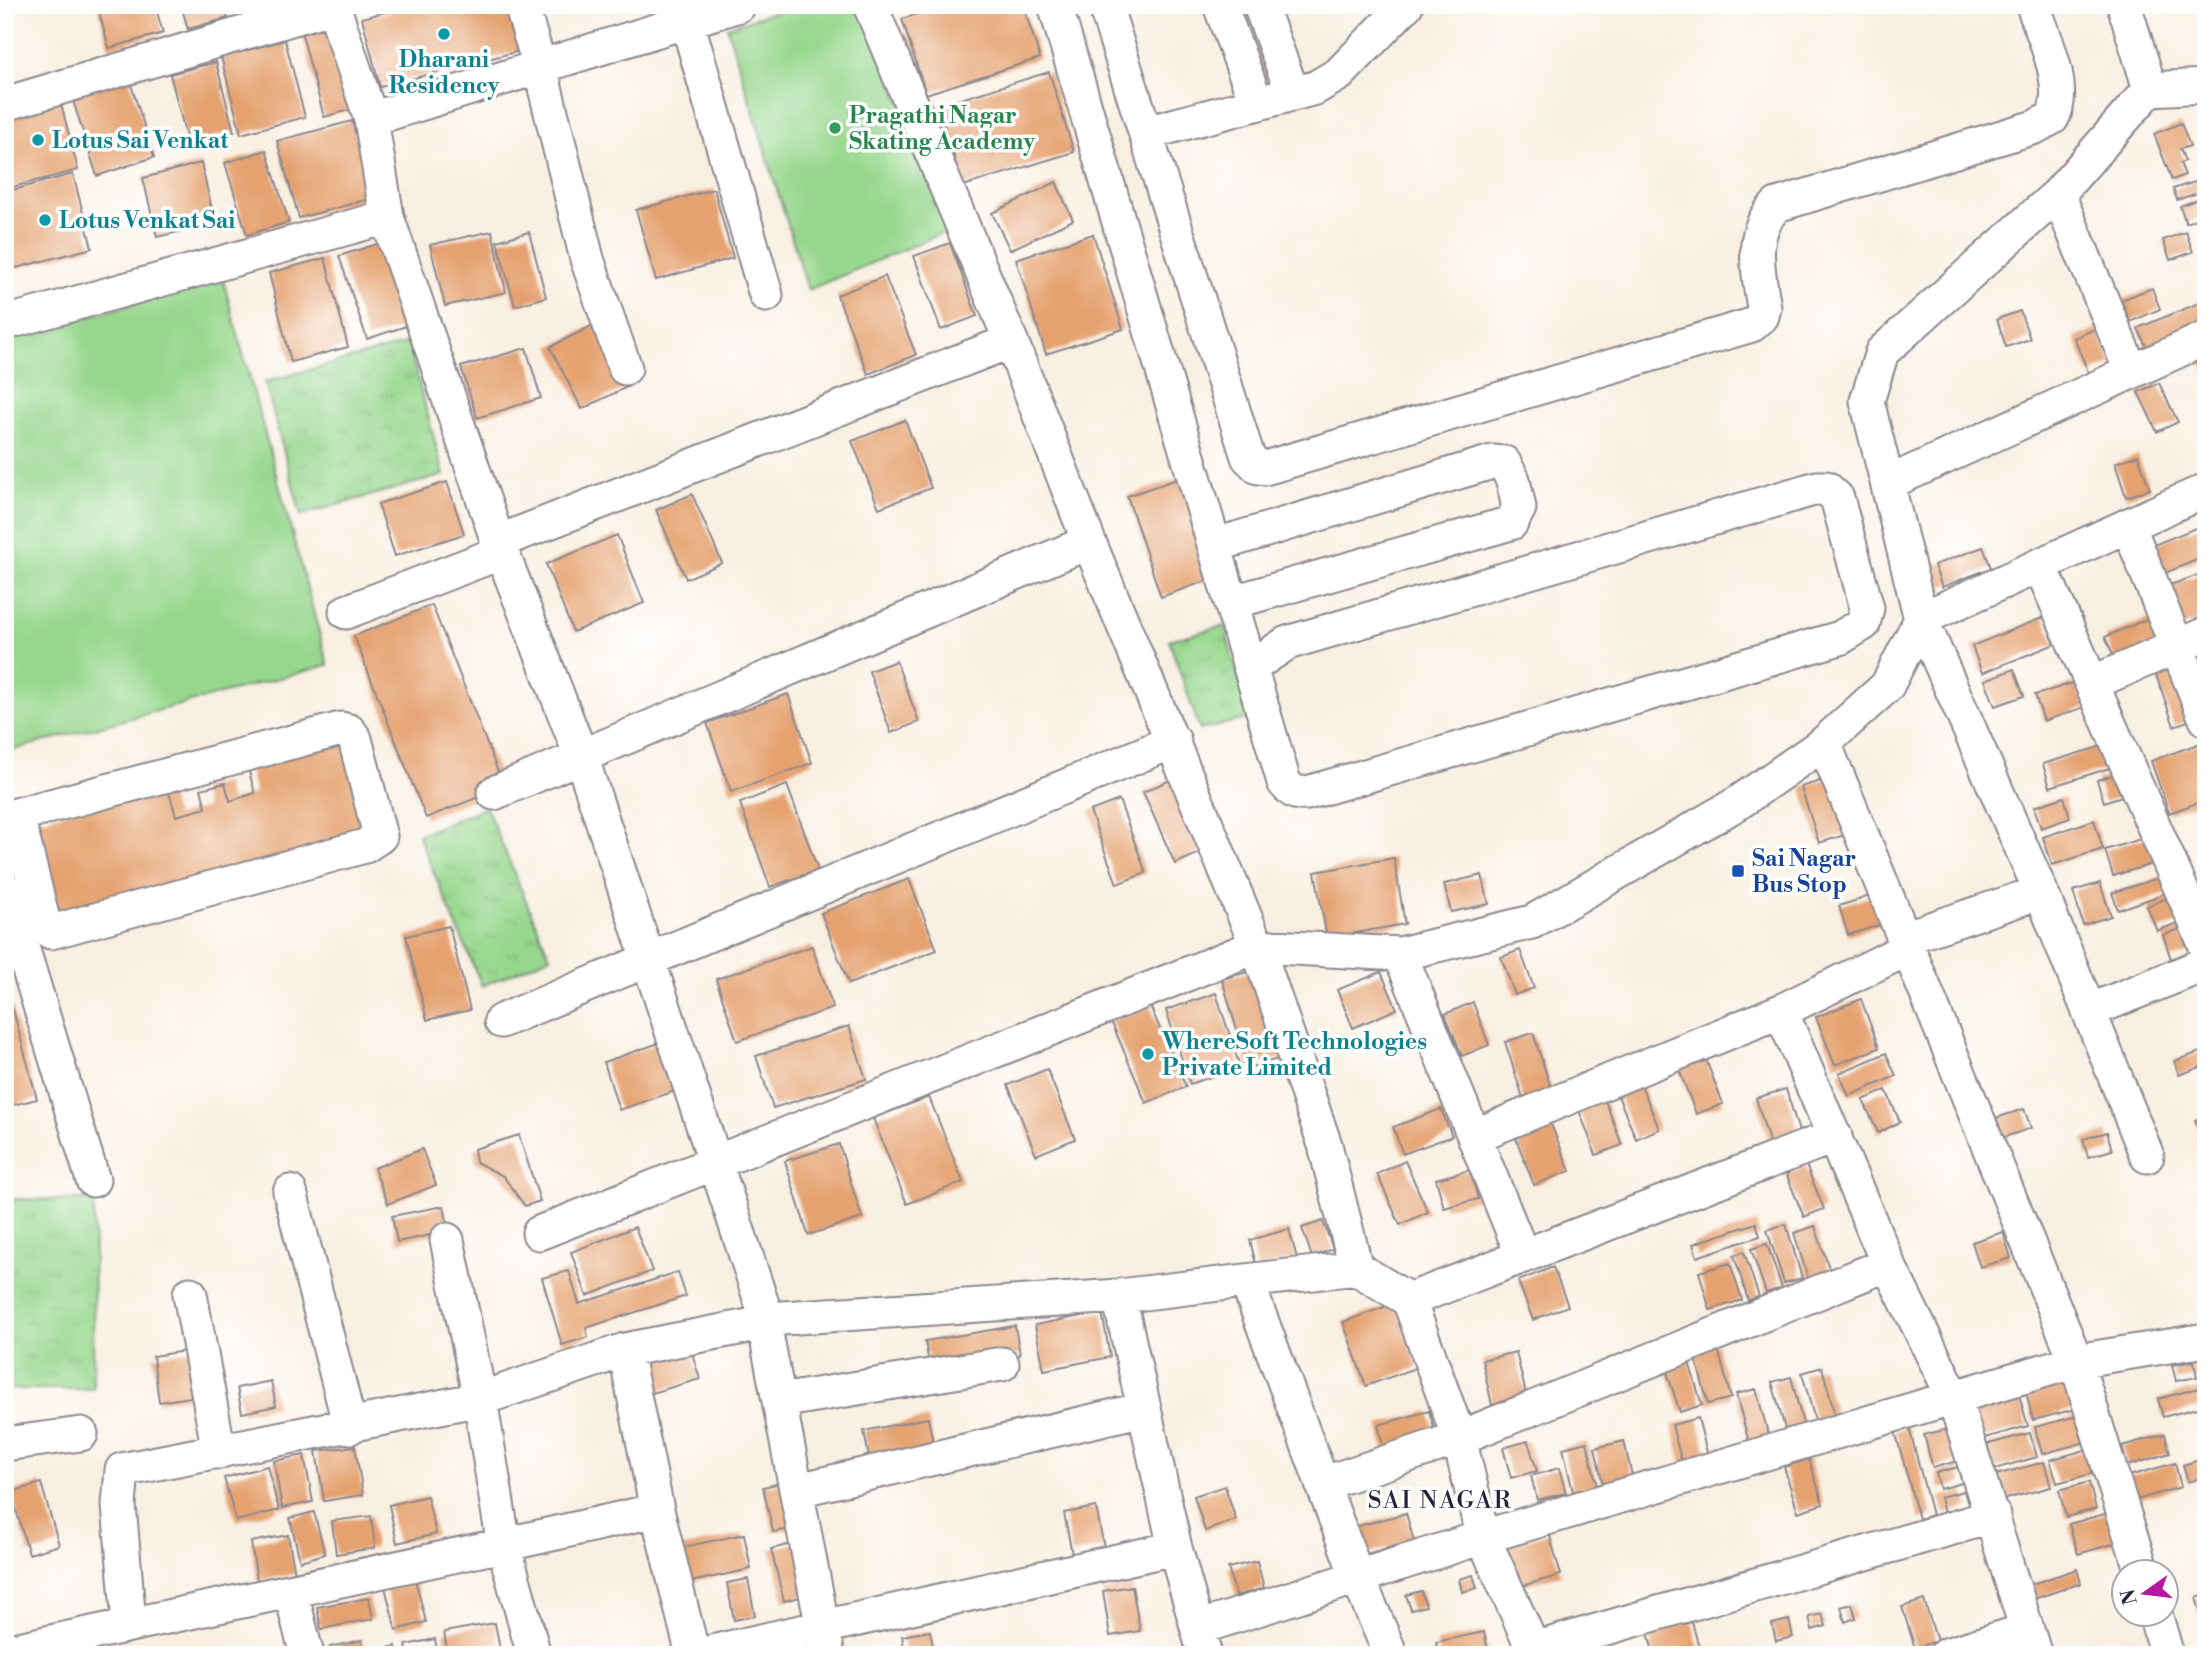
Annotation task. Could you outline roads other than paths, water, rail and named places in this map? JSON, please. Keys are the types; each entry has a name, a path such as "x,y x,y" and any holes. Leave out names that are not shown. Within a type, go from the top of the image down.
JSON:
{"street":[{"path":"521,5 540,67 587,259 625,368"},
{"path":"870,5 1011,341 1089,542 1257,946 1325,1145 1356,1268"},
{"path":"1055,5 1284,782 1297,794 1840,638 1863,624 1867,608 1837,498 1826,488 1818,488 1287,643 1249,659"},
{"path":"1105,5 1248,457 1258,467 1273,467 1752,325 1762,316 1764,308 1756,248 1766,217 1777,205 2035,127 2052,118 2058,98 2054,74 2033,5"},
{"path":"1220,5 1256,103"},
{"path":"1260,5 1293,94"},
{"path":"1146,133 1315,88 1339,75 1406,5"},
{"path":"2124,5 2150,89"},
{"path":"5,104 334,6 371,119 387,217 500,547 581,756 765,1321 825,1640"},
{"path":"371,119 726,7"},
{"path":"687,21 766,295"},
{"path":"2147,1156 2041,892 1921,619 1867,401 1882,352 2058,194 2150,89 2206,86"},
{"path":"2058,194 2131,371"},
{"path":"5,323 387,217"},
{"path":"1888,483 2206,338"},
{"path":"346,612 1011,341"},
{"path":"1216,545 1492,462 1504,463 1513,480 1518,516 1501,527 1233,602"},
{"path":"540,1234 1257,946 1400,954 1532,922 1738,803 1824,743 1887,686 1921,619 2205,492"},
{"path":"2128,525 2191,641 2206,719"},
{"path":"494,793 1089,542"},
{"path":"2040,565 2206,946"},
{"path":"2092,683 2191,641"},
{"path":"341,729 349,731 355,739 380,836 365,846 51,932 46,928 17,866 11,817 341,729"},
{"path":"501,1021 1174,741"},
{"path":"1824,743 2076,1361 2137,1558"},
{"path":"5,891 93,1180"},
{"path":"1474,1136 1781,1011 1906,943 2041,892"},
{"path":"1400,954 1522,1254"},
{"path":"2089,1011 2206,964"},
{"path":"1781,1011 1888,1264 1954,1398 1994,1517 2031,1642 1946,1655"},
{"path":"1409,1300 1522,1254 1835,1136"},
{"path":"290,1192 350,1427"},
{"path":"447,1240 480,1399 504,1546 534,1655"},
{"path":"1322,1484 1459,1438 1888,1264"},
{"path":"129,1623 119,1505 122,1471 480,1399 625,1350 765,1321 1119,1296 1356,1268 1409,1300 1459,1438 1483,1536 1535,1652 1994,1517"},
{"path":"1247,1282 1357,1576 1391,1655"},
{"path":"190,1294 219,1452"},
{"path":"1119,1296 1175,1548 1202,1641 1357,1576 1483,1536 2076,1361 2205,1342"},
{"path":"625,1350 657,1510 692,1655"},
{"path":"780,1401 1002,1364"},
{"path":"798,1490 1144,1409"},
{"path":"5,1444 81,1434"},
{"path":"5,1652 129,1623 291,1593 657,1510"},
{"path":"698,1655 825,1640 1175,1548"},
{"path":"291,1593 307,1655"},
{"path":"2159,1628 2167,1655"}],"place":[{"name":"Dharani Residency","path":"444,34"},
{"name":"Pragathi Nagar Skating Academy","path":"835,128"},
{"name":"Lotus Sai Venkat","path":"38,140"},
{"name":"Lotus Venkat Sai","path":"45,220"},
{"name":"Sai Nagar Bus Stop","path":"1738,871"},
{"name":"WhereSoft Technologies Private Limited","path":"1148,1054"}],"district":[{"name":"SAI NAGAR","path":"1440,1500"}]}
